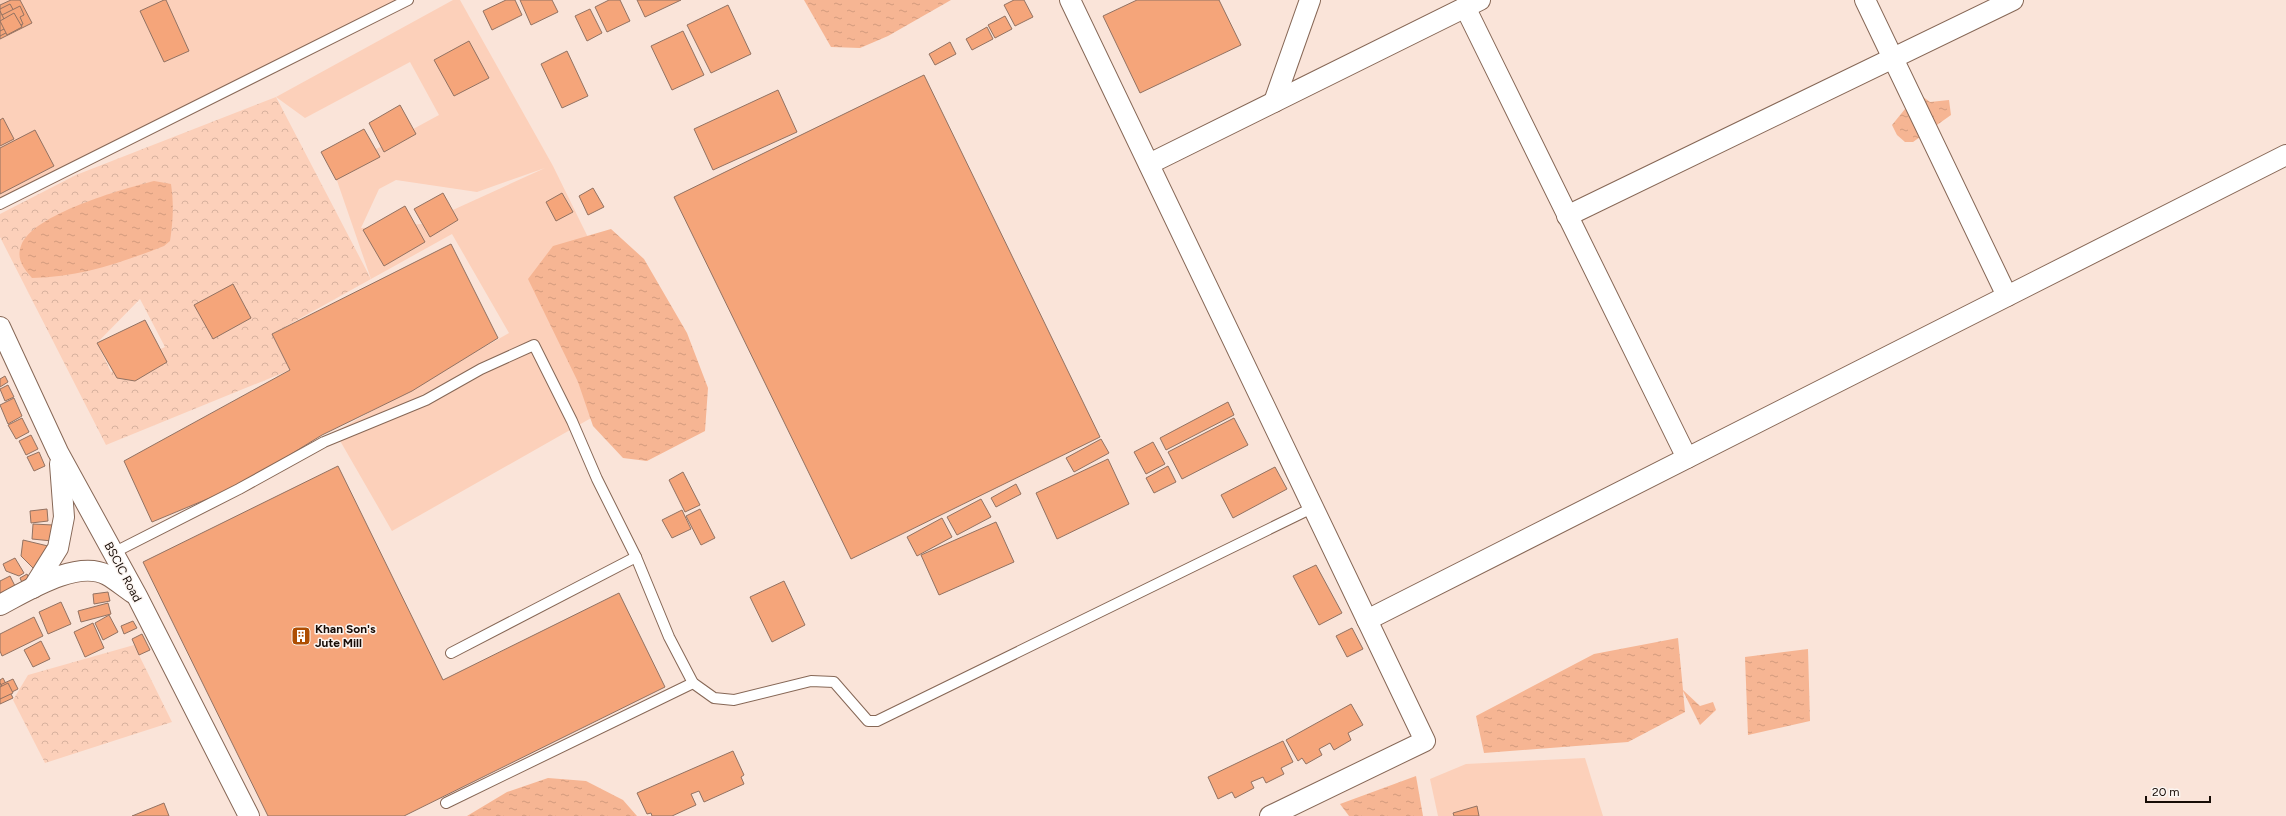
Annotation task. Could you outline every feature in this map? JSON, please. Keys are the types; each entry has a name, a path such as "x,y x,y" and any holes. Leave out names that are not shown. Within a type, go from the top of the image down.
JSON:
{"street":[{"path":"1070,0 1425,741 1270,816"},
{"path":"1274,102 1310,0"},
{"path":"1865,0 2007,296"},
{"path":"1567,216 2013,0"},
{"path":"1149,164 1473,4 1567,216 1687,458"},
{"path":"1367,620 2286,155"},
{"name":"BSCIC Road","path":"0,327 58,452 137,596 249,816"},
{"path":"34,588 58,548 64,517 62,481 58,452"},
{"path":"0,605 58,577 79,571 106,575 137,596"}],"lane":[{"path":"0,204 408,0"},
{"path":"114,553 239,489 324,442 426,400 481,369 534,345 636,557 669,637 692,683 714,698 734,700 811,681 834,682 868,721 877,721 1314,507"},
{"path":"451,653 636,557"},
{"path":"446,803 692,683"}],"green space":[{"path":"0,0 409,0 0,200"},
{"path":"453,0 460,0 553,166 658,380 392,531 335,432 509,333 452,234 371,279 334,172 439,115 410,62 305,118 276,97","holes":["545,168 422,224 361,228 379,189 396,180 477,192"]},
{"path":"276,97 371,279 272,334 290,370 106,445 0,237 0,214 76,175","holes":["140,299 165,347 111,372 97,343"]},
{"path":"134,645 172,722 45,763 13,700 28,675"},
{"path":"1585,758 1603,816 1438,816 1430,779 1466,764"}],"water":[{"path":"804,0 951,0 888,36 860,48 831,47"},
{"path":"1915,91 1930,102 1949,100 1951,115 1913,142 1905,142 1897,135 1892,125 1905,109"},
{"path":"154,181 171,184 173,206 172,227 170,241 164,246 100,268 67,275 32,278 22,264 19,255 21,246 29,234 42,223 80,204"},
{"path":"611,229 644,259 687,333 708,388 705,431 647,461 623,458 593,426 578,382 528,279 553,246"},
{"path":"1678,638 1683,690 1700,706 1713,702 1716,710 1700,725 1683,691 1685,712 1628,742 1484,753 1476,716 1594,654"},
{"path":"1808,649 1810,721 1748,735 1745,657"},
{"path":"1416,776 1423,816 1349,816 1340,804"},
{"path":"548,778 586,781 623,800 637,816 467,816 507,792"}],"building":[{"path":"11,0 20,0 32,23 0,39 0,5"},
{"path":"166,0 189,51 164,62 140,11"},
{"path":"506,0 515,0 522,15 492,30 483,11"},
{"path":"520,0 552,0 558,12 531,25"},
{"path":"609,0 620,0 630,21 607,32 595,7"},
{"path":"637,0 681,0 645,17"},
{"path":"1014,0 1024,0 1033,17 1015,26 1004,5"},
{"path":"1137,0 1219,0 1241,45 1140,93 1103,16"},
{"path":"10,4 22,26 8,34 0,18 0,9"},
{"path":"728,5 751,54 711,73 687,25"},
{"path":"20,6 24,15 20,17 23,24 0,36 0,16"},
{"path":"590,9 602,33 587,41 575,16"},
{"path":"0,11 8,27 0,31"},
{"path":"14,13 22,27 7,35 0,21"},
{"path":"1005,16 1012,29 995,38 988,25"},
{"path":"987,27 993,39 972,50 966,39"},
{"path":"683,31 704,75 672,90 651,46"},
{"path":"469,41 489,78 454,96 434,60"},
{"path":"950,42 956,54 935,65 929,54"},
{"path":"567,51 588,96 562,108 541,64"},
{"path":"924,75 1100,437 851,559 674,197"},
{"path":"778,90 797,132 713,170 694,129"},
{"path":"400,105 416,134 384,152 369,123"},
{"path":"3,118 14,139 0,146 0,120"},
{"path":"364,129 380,157 336,180 321,152"},
{"path":"35,130 54,166 0,194 0,148"},
{"path":"593,188 604,207 588,215 579,196"},
{"path":"443,193 458,220 430,237 414,209"},
{"path":"562,193 573,212 556,221 546,202"},
{"path":"405,206 425,242 384,266 363,230"},
{"path":"451,244 498,338 412,391 322,435 241,485 152,522 124,461 290,370 272,334"},
{"path":"233,284 251,318 213,339 194,305"},
{"path":"145,320 167,362 135,381 117,378 97,343"},
{"path":"5,376 8,382 0,387 0,379"},
{"path":"8,385 14,397 5,401 0,389"},
{"path":"14,398 22,416 8,424 0,405"},
{"path":"1228,402 1234,415 1166,450 1160,438"},
{"path":"22,418 29,432 16,439 8,425"},
{"path":"1234,418 1248,445 1182,479 1168,452"},
{"path":"31,435 38,449 26,455 19,441"},
{"path":"1101,439 1109,453 1074,472 1066,458"},
{"path":"1153,442 1165,464 1146,474 1134,452"},
{"path":"39,452 45,466 34,471 27,457"},
{"path":"1108,459 1129,504 1057,539 1036,493"},
{"name":"Khan Son's Jute Mill","path":"338,466 443,680 619,593 665,687 404,816 268,816 143,562"},
{"path":"1168,466 1176,482 1154,493 1146,478"},
{"path":"1275,467 1287,489 1233,518 1221,495"},
{"path":"683,472 700,505 685,512 669,480"},
{"path":"1016,484 1021,494 996,507 991,498"},
{"path":"981,499 991,517 957,535 947,517"},
{"path":"47,509 48,521 31,523 30,511"},
{"path":"700,509 715,538 701,545 686,516"},
{"path":"682,510 691,529 672,538 662,520"},
{"path":"942,518 952,537 917,556 907,537"},
{"path":"996,522 1014,562 939,595 921,555"},
{"path":"33,524 53,525 52,541 32,539"},
{"path":"23,540 48,546 40,575 21,556"},
{"path":"15,558 24,573 19,576 6,571 3,564"},
{"path":"1316,565 1342,613 1319,625 1293,576"},
{"path":"27,574 30,581 23,585 20,578"},
{"path":"10,576 16,588 0,594 0,581"},
{"path":"784,581 805,625 772,642 750,597"},
{"path":"108,592 110,601 94,604 93,594"},
{"path":"61,602 71,624 48,634 39,612"},
{"path":"108,603 111,614 81,622 78,611"},
{"path":"109,615 118,632 103,640 95,623"},
{"path":"34,617 43,636 2,656 0,651 0,634"},
{"path":"133,621 137,628 124,634 121,626"},
{"path":"93,623 104,648 85,657 74,632"},
{"path":"1352,628 1363,649 1347,657 1336,636"},
{"path":"142,634 150,650 139,655 132,639"},
{"path":"41,641 50,659 33,667 24,650"},
{"path":"3,678 13,698 0,704 0,680"},
{"path":"13,679 18,689 0,698 0,685"},
{"path":"0,683 7,694 0,698"},
{"path":"8,683 13,693 0,699 0,687"},
{"path":"1351,704 1363,725 1348,733 1351,740 1334,750 1330,743 1319,749 1322,755 1306,764 1302,758 1298,761 1286,740"},
{"path":"1283,741 1293,762 1281,768 1284,774 1266,783 1263,777 1251,782 1254,788 1235,798 1232,792 1218,799 1208,777"},
{"path":"733,751 744,775 741,777 744,784 704,802 699,791 691,794 696,805 672,816 652,816 651,813 647,814 637,793"},
{"path":"164,803 169,816 132,816"},
{"path":"1477,806 1479,816 1454,816 1453,813"}],"place":[{"name":"Khan Son's Jute Mill","path":"301,636"}]}
